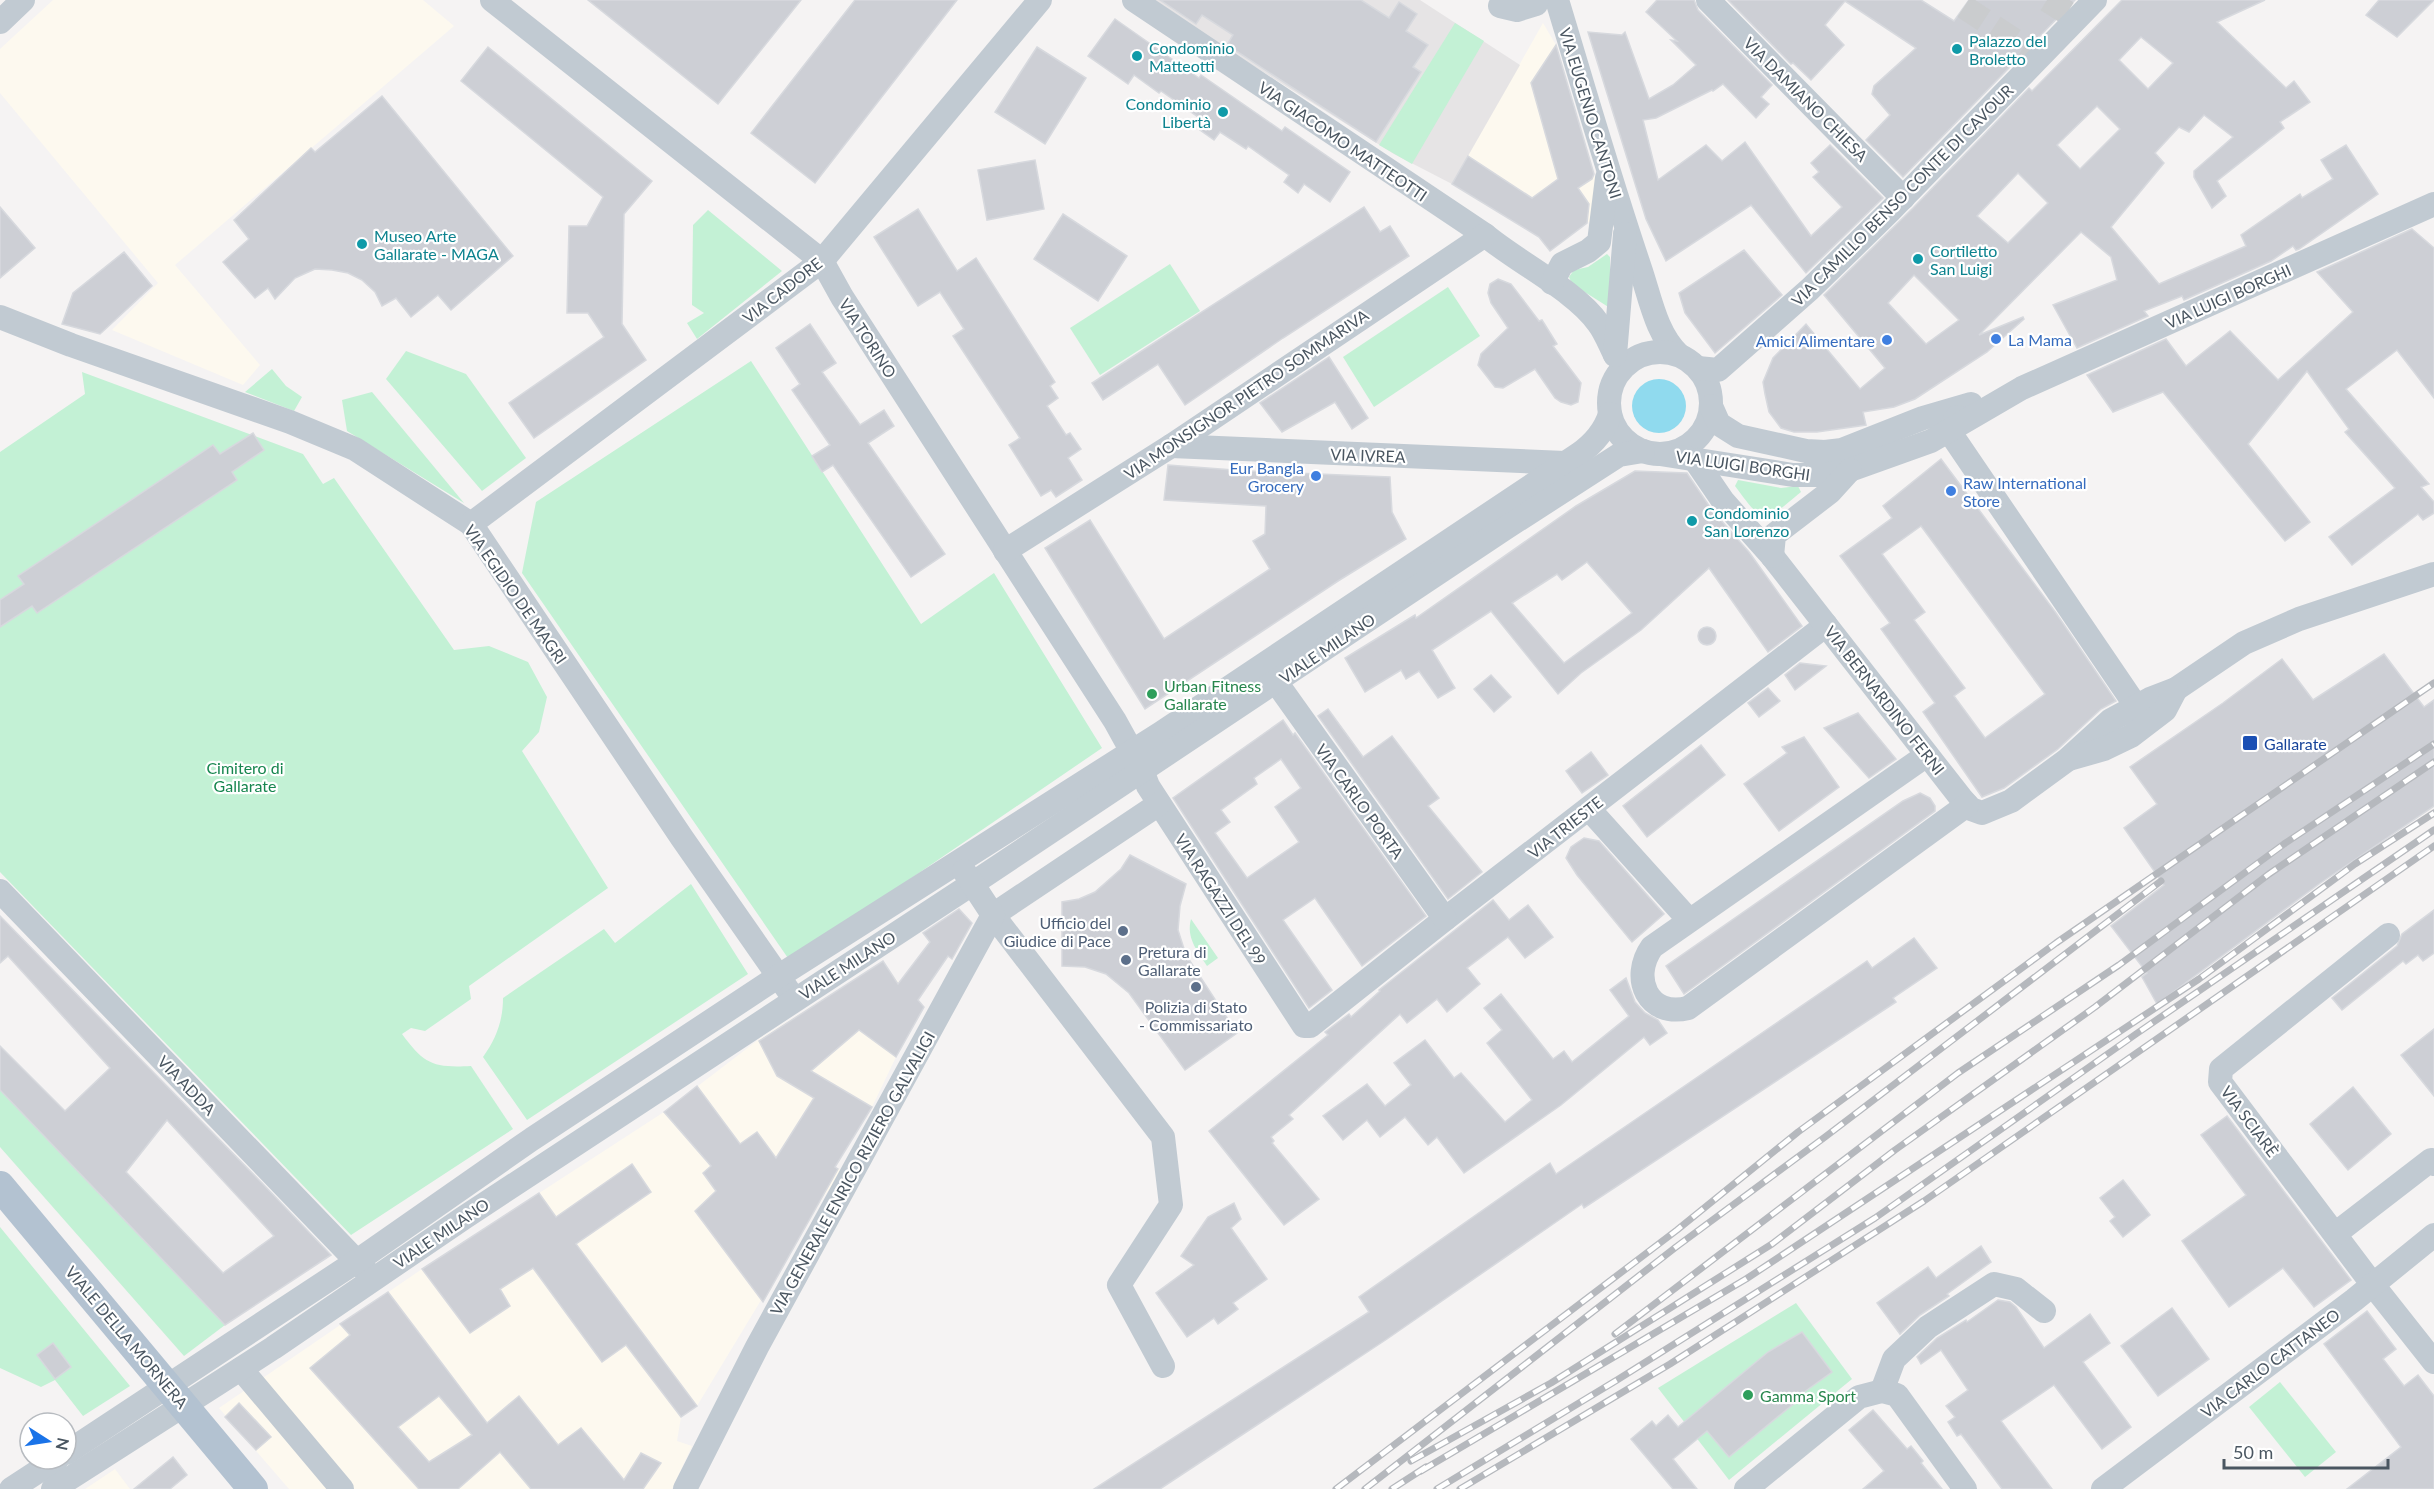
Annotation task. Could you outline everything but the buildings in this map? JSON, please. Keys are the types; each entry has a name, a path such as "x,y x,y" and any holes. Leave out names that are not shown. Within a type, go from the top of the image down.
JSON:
{"main road":[{"name":"VIALE DELLA MORNERA","path":"0,1186 253,1489"}],"street":[{"path":"0,22 23,0"},
{"name":"VIA TORINO","path":"492,0 822,261 842,297 1115,721 1137,761"},
{"name":"VIA CADORE","path":"471,524 822,261 1040,0"},
{"name":"VIA GIACOMO MATTEOTTI","path":"1134,0 1485,235 1508,254 1576,300 1599,322 1615,356"},
{"path":"1510,0 1500,6 1517,10 1536,4 1538,0"},
{"name":"VIA EUGENIO CANTONI","path":"1557,0 1626,225 1664,336 1688,362"},
{"name":"VIA DAMIANO CHIESA","path":"1708,0 1903,198"},
{"name":"VIA CAMILLO BENSO CONTE DI CAVOUR","path":"1688,362 1718,370 1810,290 1903,198 2095,0"},
{"path":"1552,283 1562,264 1588,251 1599,242 1609,170"},
{"name":"VIA LUIGI BORGHI","path":"1652,453 1792,475 1823,476 1850,470 1931,441 2022,388 2434,204"},
{"name":"VIA EUGENIO CANTONI","path":"1613,382 1626,225"},
{"name":"VIA MONSIGNOR PIETRO SOMMARIVA","path":"1005,551 1171,446 1485,235"},
{"name":"VIA EGIDIO DE MAGRI","path":"0,317 71,345 290,422 346,445 471,524 682,838 795,999"},
{"path":"1661,351 1688,362 1709,388 1711,406 1706,425 1693,442 1680,450 1652,453 1623,439 1614,426 1610,414 1609,398 1613,382 1623,367 1639,356 1661,351"},
{"name":"VIA LUIGI BORGHI","path":"1711,406 1719,424 1738,436 1797,449 1825,452 1842,450 1923,418 2022,388"},
{"path":"1962,407 1949,431 2136,706"},
{"name":"VIALE MILANO","path":"78,1446 365,1270 465,1217 972,884 1137,761 1565,463 1592,442 1607,423 1610,414"},
{"name":"VIA IVREA","path":"1171,446 1565,463"},
{"name":"VIALE MILANO","path":"53,1489 241,1369 365,1270 451,1197 532,1139 778,976 958,861 1276,682 1607,462 1619,455 1652,453"},
{"name":"VIA BERNARDINO FERNI","path":"1695,460 1723,501 1772,556 1967,806"},
{"path":"1772,556 1774,535 1830,492 1850,470"},
{"path":"1927,755 1652,947 1642,962 1643,983 1657,1004 1666,1010 1688,1008 1967,806 1982,813 2011,801 2067,760 2100,728 2136,706 2176,690 2244,643 2285,624 2434,574"},
{"name":"VIA TRIESTE","path":"1304,1026 1311,1026 1445,919 1826,625"},
{"name":"VIA CARLO PORTA","path":"1276,682 1445,919"},
{"path":"2067,760 2104,749 2131,736 2165,710 2176,690"},
{"name":"VIA RAGAZZI DEL 99","path":"1137,761 1159,804 1304,1026"},
{"path":"993,915 1159,804"},
{"path":"1589,809 1689,920"},
{"path":"958,861 993,915 1163,1137 1171,1205 1119,1285 1163,1366"},
{"name":"VIA ADDA","path":"0,891 365,1270"},
{"name":"VIA GENERALE ENRICO RIZIERO GALVALIGI","path":"685,1489 757,1347 993,915"},
{"name":"VIA SCIARÈ","path":"2388,935 2221,1069 2220,1082 2434,1362"},
{"path":"2335,1234 2431,1161 2434,1164"},
{"path":"451,1197 465,1217"},
{"name":"VIA CARLO CATTANEO","path":"2103,1489 2373,1285 2434,1235"},
{"path":"1882,1391 1894,1359 1928,1327 1994,1284 2016,1289 2044,1311"},
{"path":"241,1369 342,1489"},
{"path":"1746,1489 1859,1397 1882,1391 1897,1395 1965,1489"},
{"path":"11,1489 39,1471"}],"shaded area":[{"path":"53,0 423,0 454,26 175,265 260,365 243,385 112,330 158,283 0,93 0,49"},
{"path":"1155,0 1420,0 1520,65 1452,184 1394,154 1225,48"},
{"path":"1543,23 1556,45 1595,178 1598,215 1550,251 1532,227 1529,230 1452,184"},
{"path":"883,961 892,975 924,1007 872,1107 835,1167 844,1172 824,1196 697,1406 681,1417 677,1441 692,1446 672,1489 289,1489 219,1408 422,1269 664,1112 758,1040"},
{"path":"115,1469 130,1489 85,1489"}],"green space":[{"path":"1455,23 1484,41 1412,164 1379,145"},
{"path":"708,210 782,271 697,339 687,323 704,313 692,305 693,225"},
{"path":"1607,254 1610,257 1610,308 1572,284 1569,277 1574,270 1588,267"},
{"path":"1170,264 1200,311 1100,375 1070,328"},
{"path":"1448,287 1480,336 1374,407 1343,357"},
{"path":"406,351 466,374 526,458 482,491 386,379"},
{"path":"751,361 921,624 994,573 1102,748 790,961 522,573 536,502"},
{"path":"272,369 286,386 302,397 294,411 245,392"},
{"name":"Cimitero di Gallarate","path":"82,372 303,454 323,484 334,478 454,650 489,646 528,662 547,697 539,732 522,751 608,888 469,986 471,999 425,1031 411,1028 402,1034 423,1058 430,1062 447,1066 471,1066 513,1129 351,1235 0,872 0,452 85,394"},
{"path":"372,392 464,503 347,431 342,400"},
{"path":"1738,480 1781,488 1798,486 1801,492 1772,515 1759,515 1735,486"},
{"path":"691,884 748,974 527,1120 483,1057 498,1029 503,998 604,929 615,943"},
{"path":"1191,919 1218,958 1207,966 1191,938"},
{"path":"0,1090 225,1325 184,1356 0,1147"},
{"path":"0,1227 130,1386 83,1416 55,1380 41,1387 0,1368","holes":["53,1344 71,1367 55,1379 38,1356"]},
{"name":"Gamma Sport","path":"1796,1303 1852,1379 1729,1480 1658,1388"},
{"path":"2280,1382 2336,1452 2305,1477 2249,1407"}],"water":[{"path":"1654,379 1664,379 1674,383 1682,391 1686,406 1682,421 1674,429 1664,433 1654,433 1644,429 1636,421 1632,411 1632,401 1636,391 1644,383"}],"tunnel":[{"path":"2047,0 2077,19"},
{"path":"1964,7 2040,57"}],"railway":[{"path":"1336,1489 1677,1230 1798,1132 2056,943 2434,683"},
{"path":"1615,1334 1958,1073 2119,965 2284,844 2434,744"},
{"path":"1411,1461 1551,1383 1772,1244 1895,1150 2095,1007 2269,874 2434,762"},
{"path":"1421,1471 1746,1279 2199,979 2355,864 2434,813"},
{"path":"1437,1489 1617,1380 1875,1218 2136,1034 2434,830"},
{"path":"1460,1489 1670,1364 1924,1201 2434,846"},
{"path":"1365,1489 1676,1247 1825,1137 2161,881"},
{"path":"1392,1489 1426,1467"}],"place":[{"name":"Palazzo del Broletto","path":"1957,49"},
{"name":"Condominio Matteotti","path":"1137,56"},
{"name":"Condominio Libertà","path":"1223,112"},
{"name":"Museo Arte Gallarate - MAGA","path":"362,244"},
{"name":"Cortiletto San Luigi","path":"1918,259"},
{"name":"La Mama","path":"1996,339"},
{"name":"Amici Alimentare","path":"1887,340"},
{"name":"Eur Bangla Grocery","path":"1316,476"},
{"name":"Raw International Store","path":"1951,491"},
{"name":"Condominio San Lorenzo","path":"1692,521"},
{"name":"Urban Fitness Gallarate","path":"1152,694"},
{"name":"Gallarate","path":"2250,743"},
{"name":"Ufficio del Giudice di Pace","path":"1123,931"},
{"name":"Pretura di Gallarate","path":"1126,960"},
{"name":"Polizia di Stato - Commissariato","path":"1196,987"},
{"name":"Gamma Sport","path":"1748,1395"}]}
